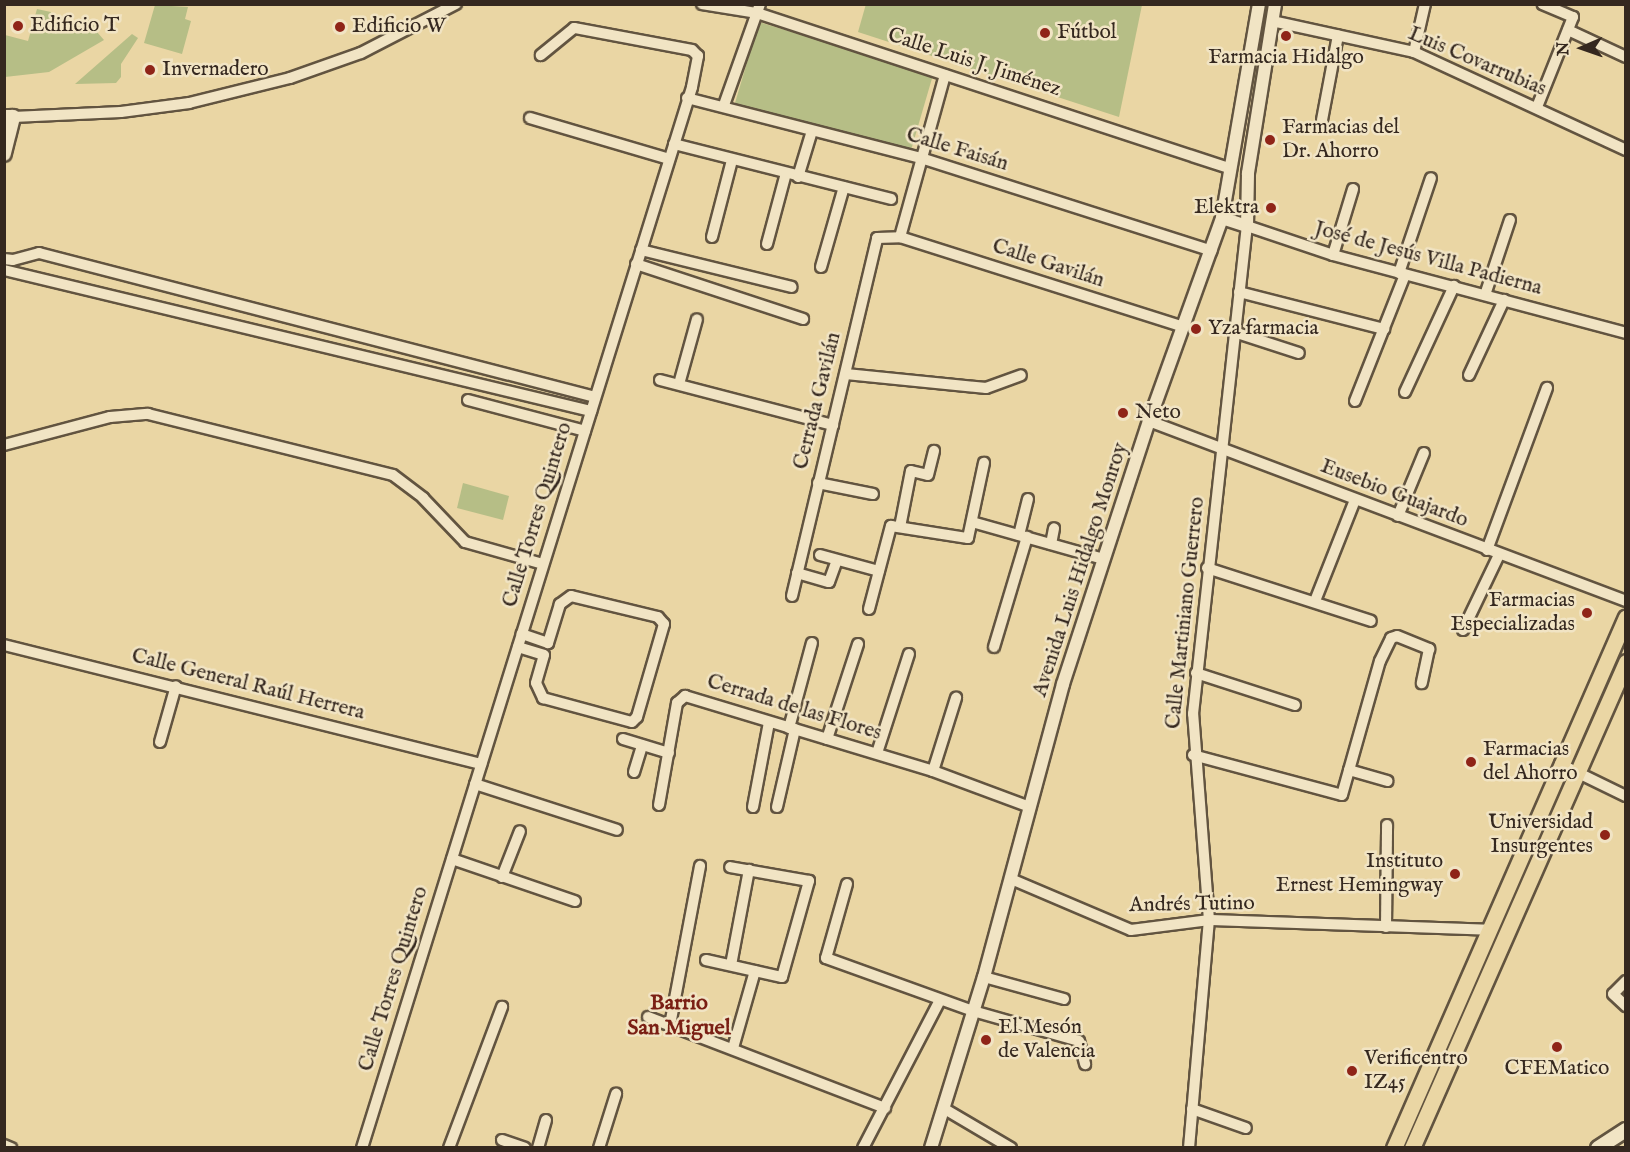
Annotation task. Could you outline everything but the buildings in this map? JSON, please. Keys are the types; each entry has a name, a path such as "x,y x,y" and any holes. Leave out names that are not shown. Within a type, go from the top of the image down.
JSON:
{"main road":[{"path":"4,154 9,117"},
{"path":"1394,1148 1626,617"},
{"path":"1412,1148 1626,662"},
{"path":"1598,1148 1626,1130"}],"street":[{"path":"9,117 121,112 189,103 290,78 361,53 456,4"},
{"name":"Calle Luis J. Jiménez","path":"702,4 759,9 945,75 1231,169"},
{"name":"Avenida Luis Hidalgo Monroy","path":"931,1148 984,977 1030,807 1104,560 1149,421 1222,218 1259,4"},
{"path":"1247,226 1248,173 1275,4"},
{"path":"1414,52 1425,4"},
{"path":"1537,107 1573,17 1543,4"},
{"path":"724,105 759,9"},
{"name":"Luis Covarrubias","path":"1272,21 1414,52 1626,150"},
{"name":"Calle Torres Quintero","path":"362,1148 674,144 698,56 692,50 574,28 541,55"},
{"path":"1568,30 1626,57"},
{"path":"1322,120 1338,35"},
{"path":"900,237 945,75"},
{"name":"Calle Faisán","path":"687,98 724,105 812,131 921,158 1212,250"},
{"path":"530,118 669,159"},
{"path":"798,177 812,131"},
{"path":"674,144 891,199"},
{"path":"712,237 732,160"},
{"path":"767,244 786,173"},
{"path":"1355,401 1384,329 1431,178"},
{"path":"821,267 844,187"},
{"path":"1333,255 1353,189"},
{"name":"José de Jesús Villa Padierna","path":"1222,218 1333,255 1626,333"},
{"path":"1485,295 1510,220"},
{"name":"Calle Martiniano Guerrero","path":"1189,1148 1209,920 1193,755 1196,673 1247,226"},
{"name":"Cerrada Gavilán","path":"792,596 846,374 874,242 882,237 900,237"},
{"name":"Calle Gavilán","path":"900,237 1183,327"},
{"path":"641,250 792,287"},
{"path":"4,258 12,260 39,253 596,397"},
{"path":"636,264 803,319"},
{"path":"4,270 591,411"},
{"path":"1405,392 1454,286"},
{"path":"1239,292 1384,329"},
{"path":"1468,375 1504,300"},
{"path":"679,384 697,319"},
{"path":"1234,332 1299,353"},
{"path":"846,374 986,388 1021,375"},
{"path":"660,380 833,425"},
{"path":"1487,550 1547,388"},
{"path":"468,400 585,431"},
{"path":"4,445 110,417 148,414 393,475 423,498 465,542 543,564"},
{"name":"Eusebio Guajardo","path":"1149,421 1499,555 1626,601"},
{"path":"900,527 911,471 928,475 934,452"},
{"path":"1398,516 1424,453"},
{"path":"868,609 891,526 968,538 984,464"},
{"path":"818,483 873,494"},
{"path":"994,646 1023,536 1028,499"},
{"path":"1315,601 1355,500"},
{"path":"972,522 1104,560"},
{"path":"1051,544 1054,528"},
{"path":"820,555 879,571"},
{"path":"1463,630 1499,555"},
{"path":"797,573 829,582 837,560"},
{"path":"1207,568 1315,601 1371,621"},
{"path":"518,647 544,655 536,683 543,698 632,722 640,707 664,624 658,617 571,596 560,604 548,642 522,634"},
{"path":"1193,755 1342,795 1380,661 1391,638 1397,636 1429,649 1422,683"},
{"path":"777,807 792,728 812,643"},
{"path":"827,739 858,644"},
{"name":"Calle General Raúl Herrera","path":"4,645 176,686 481,764"},
{"path":"877,753 909,654"},
{"path":"1196,673 1295,705"},
{"path":"160,742 176,686"},
{"name":"Cerrada de las Flores","path":"659,806 677,703 685,696 933,771 1030,807"},
{"path":"933,771 956,698"},
{"path":"753,807 769,722"},
{"path":"623,739 669,753"},
{"path":"634,772 642,745"},
{"path":"1560,764 1626,796"},
{"path":"1349,770 1387,781"},
{"path":"475,784 617,830"},
{"path":"1386,927 1388,825"},
{"path":"502,877 520,831"},
{"path":"452,859 575,901"},
{"path":"670,1025 700,866"},
{"path":"706,960 782,977 809,881 730,867"},
{"path":"731,965 749,870"},
{"name":"Andrés Tutino","path":"1011,879 1131,930 1209,920 1491,930"},
{"path":"847,884 826,958 973,1011 1079,1041 1085,1064"},
{"path":"734,1048 755,971"},
{"path":"984,977 1064,999"},
{"path":"1626,981 1616,988 1616,1000 1626,1006"},
{"path":"863,1148 940,1000"},
{"path":"449,1148 502,1007"},
{"path":"648,1017 734,1048 885,1108"},
{"path":"599,1148 616,1094"},
{"path":"943,1108 1011,1148"},
{"path":"1192,1109 1246,1128"},
{"path":"538,1148 546,1120"},
{"path":"502,1140 525,1148"},
{"path":"4,1145 11,1148"}],"green space":[{"name":"Fútbol","path":"866,4 1142,5 1119,117 858,32"},
{"path":"155,5 188,7 185,19 191,21 182,54 144,43"},
{"path":"37,9 51,12 50,19 80,27 84,18 100,25 97,32 104,40 49,72 5,77 5,35 28,41"},
{"path":"759,22 933,75 909,157 735,103"},
{"path":"132,34 138,38 121,64 121,77 116,83 75,84"},
{"path":"463,483 509,496 503,520 457,508"}],"place":[{"name":"Edificio T","path":"18,26"},
{"name":"Edificio W","path":"340,27"},
{"name":"Fútbol","path":"1045,33"},
{"name":"Farmacia Hidalgo","path":"1286,36"},
{"name":"Invernadero","path":"150,70"},
{"name":"Farmacias del Dr. Ahorro","path":"1270,140"},
{"name":"Elektra","path":"1271,208"},
{"name":"Yza farmacia","path":"1196,329"},
{"name":"Neto","path":"1123,413"},
{"name":"Farmacias Especializadas","path":"1587,613"},
{"name":"Farmacias del Ahorro","path":"1471,762"},
{"name":"Universidad Insurgentes","path":"1605,835"},
{"name":"Instituto Ernest Hemingway","path":"1455,874"},
{"name":"El Mesón de Valencia","path":"986,1040"},
{"name":"CFEMatico","path":"1557,1047"},
{"name":"Verificentro IZ45","path":"1352,1071"}],"district":[{"name":"Barrio San Miguel","path":"679,1016"}]}
